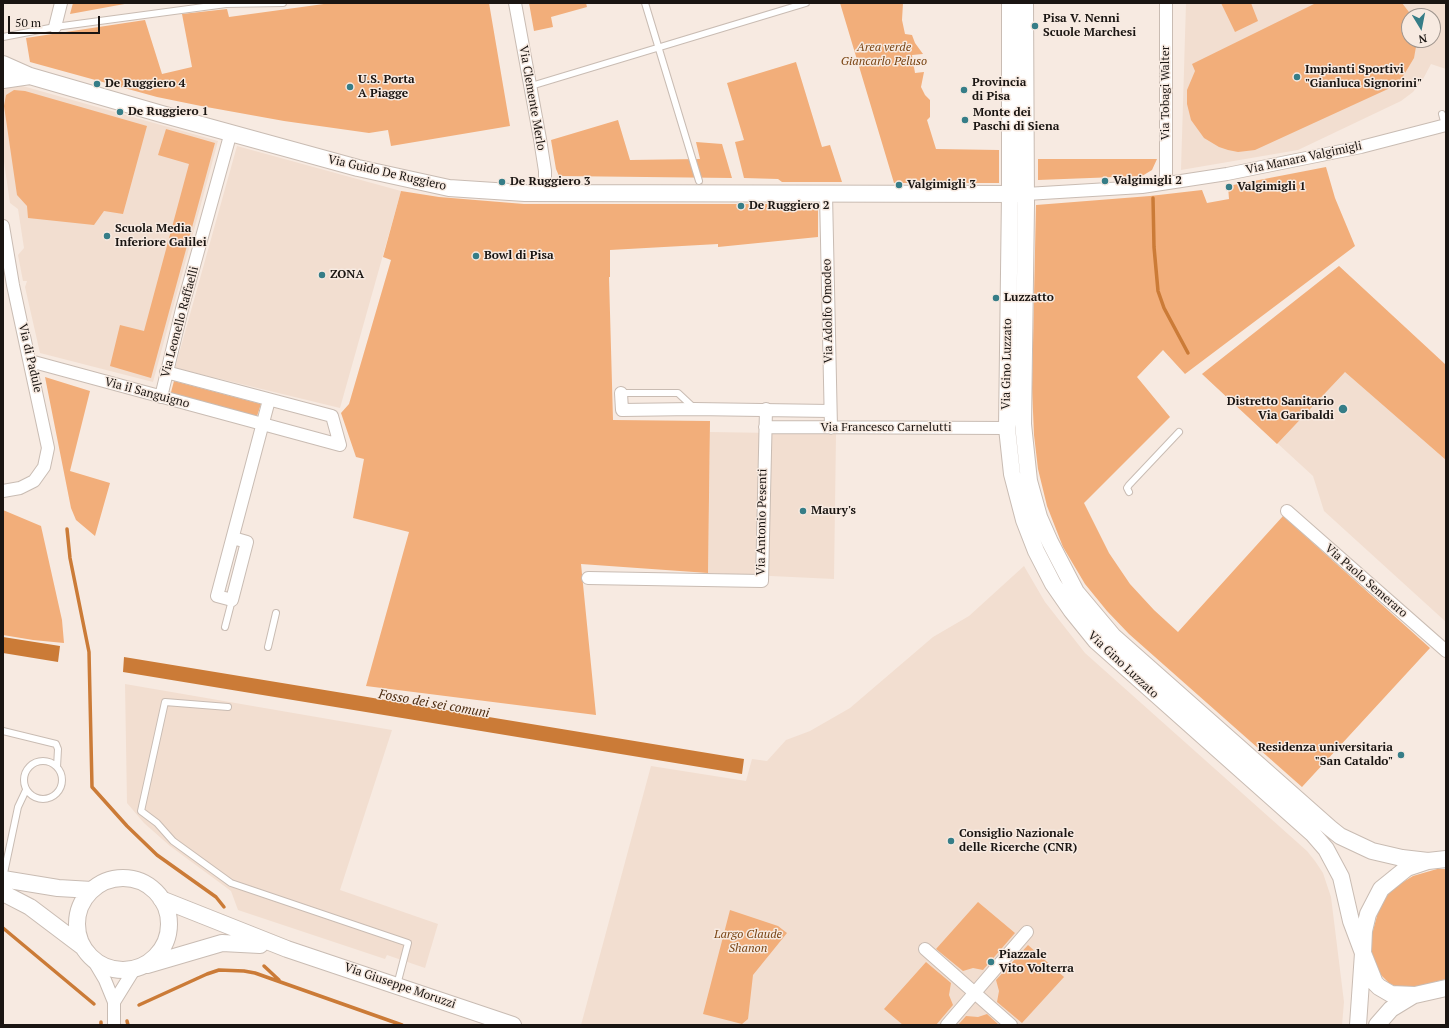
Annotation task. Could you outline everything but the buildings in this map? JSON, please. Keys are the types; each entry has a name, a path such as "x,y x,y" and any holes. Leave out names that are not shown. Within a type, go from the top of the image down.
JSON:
{"main road":[{"path":"1010,3 1018,194"},
{"path":"1018,194 1026,3"},
{"path":"3,64 5,71 3,80"},
{"name":"Via Guido De Ruggiero","path":"3,64 30,76 351,166 435,186 492,192 826,194"},
{"name":"Via Guido De Ruggiero","path":"3,80 30,76"},
{"name":"Via Manara Valgimigli","path":"826,194 1018,194"},
{"name":"Via Gino Luzzato","path":"1018,194 1007,428 1012,474 1021,513 1036,551 1060,596 1083,626 1106,651 1322,844 1341,877 1351,921 1369,971 1379,987 1391,994 1415,995"},
{"name":"Via Gino Luzzato","path":"1018,194 1022,413 1024,441 1030,481 1039,517 1057,558 1070,582 1089,609 1113,636 1340,836 1372,851 1402,858 1440,859"},
{"path":"1358,1025 1366,922 1376,895 1408,868 1440,859"},
{"path":"3,878 58,888 92,890"},
{"path":"3,893 30,907 87,953 110,968 125,970 137,967 150,961 158,953 166,938 168,919 161,899 145,884 128,878 109,880 92,890 84,900 77,917 78,936 87,953"},
{"name":"Via Giuseppe Moruzzi","path":"161,899 287,949 513,1025"},
{"name":"Via Giuseppe Moruzzi","path":"137,967 222,942 256,944 287,949"},
{"path":"1377,1025 1391,1009 1415,995 1446,988"}],"street":[{"path":"55,27 61,3"},
{"name":"Via Clemente Merlo","path":"515,3 531,86 545,172 545,193"},
{"name":"Via Tobagi Walter","path":"1166,3 1166,183"},
{"name":"Via Manara Valgimigli","path":"1018,194 1122,189 1260,169 1361,147 1445,123"},
{"name":"Via Leonello Raffaelli","path":"160,397 231,132"},
{"name":"Via Adolfo Omodeo","path":"826,194 831,428"},
{"name":"Via di Padule","path":"3,226 13,286 48,448 44,467 36,478 29,484 20,488 3,491"},
{"name":"Via il Sanguigno","path":"30,361 340,446 332,416 166,372"},
{"name":"Via Francesco Carnelutti","path":"621,393 622,410 766,409 830,411"},
{"path":"232,600 217,596 269,400"},
{"name":"Via Antonio Pesenti","path":"588,578 762,581 766,409"},
{"name":"Via Francesco Carnelutti","path":"765,426 831,428 1007,428"},
{"name":"Via Paolo Semeraro","path":"1287,511 1446,650"},
{"path":"947,1025 1027,932"},
{"path":"925,948 1011,1025"},
{"path":"87,953 105,980 114,1002 114,1025"},
{"path":"114,1002 137,967"}],"lane":[{"path":"3,37 55,27 226,4 283,3"},
{"path":"645,3 699,181"},
{"path":"531,86 806,3"},
{"path":"621,393 678,393 694,409"},
{"path":"1129,492 1127,488 1129,484 1179,432"},
{"path":"225,627 232,600"},
{"path":"268,647 276,613"},
{"path":"228,707 165,702 141,811 157,823 173,841 231,883 408,943 397,985"},
{"path":"3,731 56,744 58,750 57,767"},
{"path":"3,878 18,807 26,790 24,776 27,769 32,764 43,761 50,762 57,767 61,773 62,784 55,796 45,800 38,799 26,790"}],"shaded area":[{"name":"Impianti Sportivi \"Gianluca Signorini\"","path":"1186,3 1446,3 1446,69 1431,64 1422,81 1413,92 1401,101 1298,150 1181,170"},
{"name":"Scuola Media Inferiore Galilei","path":"19,85 218,141 153,382 40,353 25,287 27,281 23,281 18,255 24,248 18,209 10,203 3,155 3,91 9,87"},
{"path":"237,146 401,191 340,408 175,368"},
{"name":"Distretto Sanitario Via Garibaldi","path":"1339,266 1446,365 1446,622 1324,511 1313,476 1202,374"},
{"path":"710,432 836,434 834,579 708,573"},
{"path":"1024,566 1045,602 1085,653 1307,851 1315,861 1323,873 1331,897 1344,1002 1342,1025 581,1025 651,766 746,781 752,759 767,761 786,740 810,731 850,708 933,637 969,616"},
{"path":"3,637 60,646 58,662 3,653"},
{"path":"124,657 744,759 742,774 123,672"},
{"path":"125,684 392,730 340,890 438,924 425,968 387,955 385,959 238,910 231,891 170,846 144,823 127,803"}],"green space":[{"path":"73,3 130,3 70,14"},
{"name":"U.S. Porta A Piagge","path":"331,3 489,3 510,126 391,146 388,130 369,133 284,121 201,106 157,97 30,62 26,38 145,20 162,74 192,67 182,14 227,9 229,17"},
{"path":"529,3 586,3 587,7 551,17 553,27 534,31"},
{"name":"Area verde Giancarlo Peluso","path":"840,3 903,3 902,20 905,34 912,35 915,43 923,54 912,55 915,73 924,72 921,87 925,95 930,100 930,117 927,120 936,149 999,150 999,183 894,183"},
{"path":"1221,3 1251,3 1258,21 1235,32"},
{"name":"Impianti Sportivi \"Gianluca Signorini\"","path":"1316,3 1402,3 1406,8 1401,8 1401,48 1416,48 1414,58 1402,78 1388,89 1255,150 1238,152 1219,147 1204,138 1191,120 1187,104 1187,90 1195,71 1192,64"},
{"path":"796,62 822,147 830,145 842,182 782,182 778,179 744,178 735,142 744,140 727,83"},
{"path":"14,90 25,91 147,126 123,214 104,211 94,225 28,218 27,206 17,195 4,106 6,95"},
{"path":"618,120 630,160 700,159 696,142 722,144 732,178 559,176 556,169 551,140"},
{"path":"166,129 215,143 151,378 110,366 120,325 144,331 189,164 158,155"},
{"path":"1038,159 1157,159 1152,170 1142,176 1038,180"},
{"path":"1326,167 1335,198 1355,246 1185,374 1163,350 1137,377 1170,417 1084,503 1109,553 1130,584 1154,610 1178,632 1283,516 1430,648 1302,787 1129,634 1107,611 1085,584 1063,547 1047,506 1038,469 1034,435 1032,388 1036,205 1150,196 1202,190 1207,203 1229,199 1228,186"},
{"path":"401,191 439,197 524,204 818,204 818,237 718,247 718,244 610,250 609,277 613,420 710,421 708,573 581,564 596,715 366,686 409,532 353,518 364,459 356,457 341,413 349,404 391,260 383,257"},
{"path":"1339,266 1446,365 1446,460 1345,372 1277,444 1202,374"},
{"path":"45,377 90,391 70,471 110,483 95,536 76,520 71,508"},
{"path":"174,381 261,404 256,419 170,396"},
{"path":"3,510 41,526 62,620 64,643 3,635"},
{"path":"1437,869 1446,869 1446,979 1412,988 1401,988 1390,984 1377,971 1372,953 1372,934 1380,905 1389,893 1400,884 1413,876"},
{"path":"978,902 1015,933 983,970 973,968 963,971 936,949"},
{"name":"Largo Claude Shanon","path":"730,910 778,926 787,933 753,975 748,1019 742,1024 703,1014"},
{"path":"1028,945 1064,977 1022,1023 997,1002 999,991 996,980"},
{"path":"926,962 951,983 949,995 953,1005 936,1025 903,1025 884,1009"},
{"path":"987,1014 999,1025 958,1025 966,1016 978,1017"}],"waterway":[{"path":"1153,198 1154,247 1158,291 1164,308 1188,353"},
{"path":"67,529 70,558 89,652 92,787 127,826 157,855 216,897 224,907"},
{"path":"3,928 94,1004"},
{"path":"264,966 279,980"},
{"path":"139,1005 219,970 244,971 255,973 402,1025"},
{"path":"127,1021 128,1025"}],"place":[{"name":"Pisa V. Nenni Scuole Marchesi","path":"1035,26"},
{"name":"Impianti Sportivi \"Gianluca Signorini\"","path":"1297,77"},
{"name":"De Ruggiero 4","path":"97,84"},
{"name":"U.S. Porta A Piagge","path":"350,87"},
{"name":"Provincia di Pisa","path":"964,90"},
{"name":"De Ruggiero 1","path":"120,112"},
{"name":"Monte dei Paschi di Siena","path":"965,120"},
{"name":"Valgimigli 2","path":"1105,181"},
{"name":"De Ruggiero 3","path":"502,182"},
{"name":"Valgimigli 3","path":"899,185"},
{"name":"Valgimigli 1","path":"1229,187"},
{"name":"De Ruggiero 2","path":"741,206"},
{"name":"Scuola Media Inferiore Galilei","path":"107,236"},
{"name":"Bowl di Pisa","path":"476,256"},
{"name":"ZONA","path":"322,275"},
{"name":"Luzzatto","path":"996,298"},
{"name":"Distretto Sanitario Via Garibaldi","path":"1343,409"},
{"name":"Maury's","path":"803,511"},
{"name":"Residenza universitaria \"San Cataldo\"","path":"1401,755"},
{"name":"Consiglio Nazionale delle Ricerche (CNR)","path":"951,841"},
{"name":"Piazzale Vito Volterra","path":"991,962"}],"water label":[{"name":"Fosso dei sei comuni","path":"434,704"}]}
